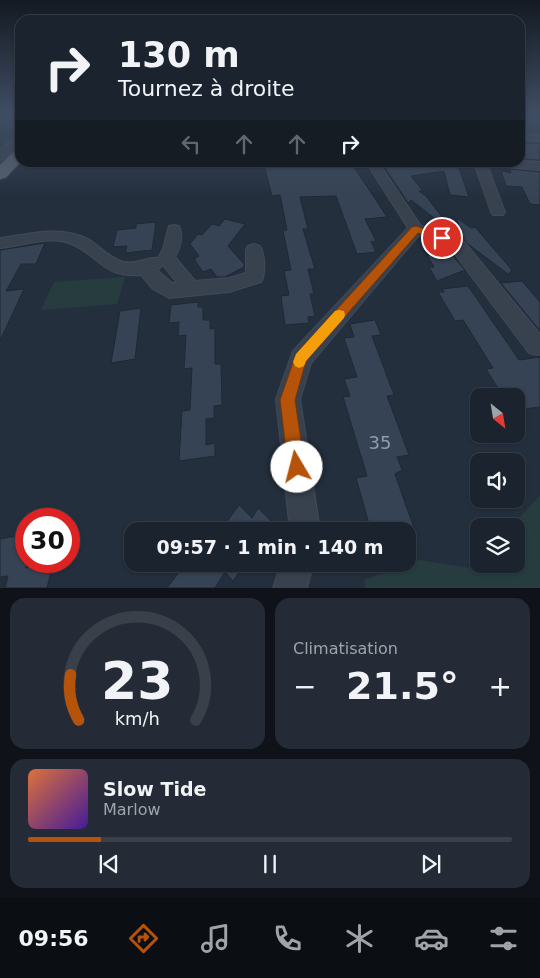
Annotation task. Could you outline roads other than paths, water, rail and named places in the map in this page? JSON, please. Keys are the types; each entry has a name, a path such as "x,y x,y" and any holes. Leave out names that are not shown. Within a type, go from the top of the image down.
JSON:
{"main road":[{"path":"0,174 15,159"}],"street":[{"path":"0,156 15,142"},
{"path":"525,165 540,166"},
{"path":"375,167 416,229 455,242 536,346 540,345"},
{"path":"482,167 498,212"},
{"path":"304,522 288,400 301,358 416,229"},
{"path":"0,243 64,237 95,250 104,260 118,267 145,268 166,257 171,250 174,230"},
{"path":"145,268 159,284 169,291 229,285 255,277 254,250"},
{"path":"166,257 191,288"},
{"path":"290,588 295,572"}]}
